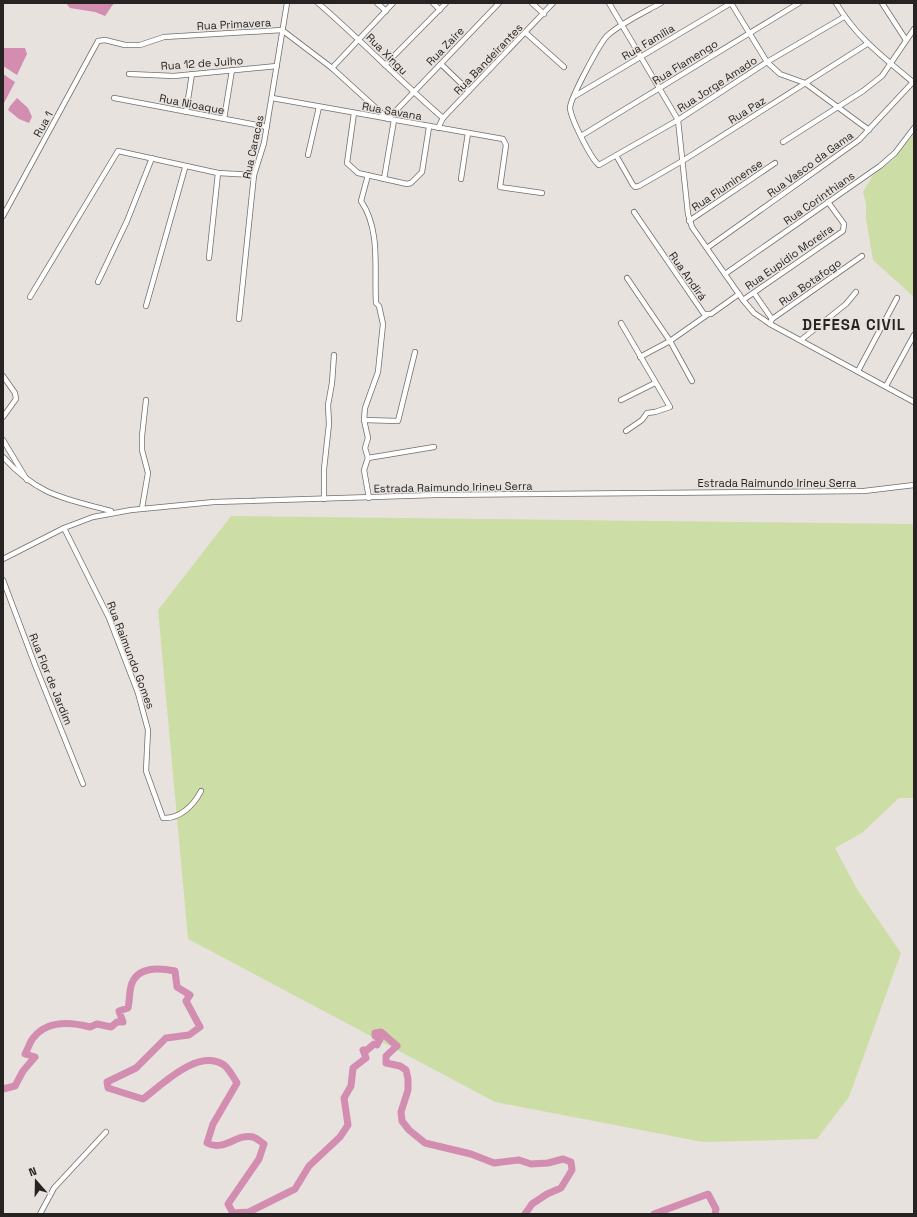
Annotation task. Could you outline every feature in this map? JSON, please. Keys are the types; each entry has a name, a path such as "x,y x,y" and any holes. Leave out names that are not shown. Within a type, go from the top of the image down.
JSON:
{"street":[{"name":"Rua Caracas","path":"239,319 254,176 264,143 287,3"},
{"name":"Rua Xingu","path":"318,3 359,39 413,93 443,118"},
{"path":"377,3 386,11"},
{"path":"332,68 393,3"},
{"path":"433,3 440,10"},
{"path":"385,65 446,3"},
{"name":"Rua Zaire","path":"388,119 499,3"},
{"path":"532,3 544,14"},
{"name":"Rua Bandeirantes","path":"438,128 443,118 526,33 553,3"},
{"path":"609,3 661,87 678,120 684,160 689,221 743,300 754,313 858,372 913,400"},
{"path":"581,136 571,112 570,105 604,39 622,25 660,3"},
{"path":"731,3 748,34 767,62 780,74 805,83 869,130"},
{"name":"Rua Família","path":"573,97 731,3"},
{"name":"Rua Flamengo","path":"581,136 799,3"},
{"path":"836,3 844,17 867,44 913,83"},
{"path":"882,3 906,40"},
{"name":"Rua Jorge Amado","path":"581,136 599,165 616,157 678,120 767,62 844,17"},
{"path":"783,142 875,82 892,64 914,28"},
{"name":"Rua Primavera","path":"98,41 108,40 125,45 140,44 164,37 282,30 332,68 388,119"},
{"path":"526,33 564,67"},
{"name":"Rua 1","path":"3,216 98,41"},
{"name":"Rua Paz","path":"616,157 635,187 684,160 867,44"},
{"path":"440,64 469,91"},
{"name":"Rua 12 de Julho","path":"129,74 154,76 192,74 277,66"},
{"path":"224,119 232,70"},
{"path":"186,112 192,74"},
{"name":"Rua Vasco da Gama","path":"707,248 859,140 913,83"},
{"name":"Rua Nioaque","path":"114,98 267,127"},
{"name":"Rua Savana","path":"272,98 503,139 506,145 500,187 542,193"},
{"path":"308,155 319,106"},
{"path":"354,113 347,163 358,173 409,184 415,180 422,170 429,126"},
{"path":"384,179 394,120"},
{"name":"Rua Corinthians","path":"725,274 884,163 895,153 914,128"},
{"path":"461,179 468,133"},
{"path":"30,297 118,151 152,158 185,168 254,176"},
{"path":"98,282 127,220 152,158"},
{"name":"Rua Fluminense","path":"689,221 775,164"},
{"path":"146,306 185,168"},
{"path":"209,258 218,173"},
{"path":"368,175 361,201 367,210 376,253 376,303 379,306 383,324 378,372 365,408 364,420 368,438 366,448 368,458 364,470 369,498"},
{"name":"Rua Eupídio Moreira","path":"743,300 843,231 845,227 828,202"},
{"name":"Rua Andirá","path":"634,212 694,300 707,315 740,294"},
{"name":"Rua Botafogo","path":"771,322 862,256"},
{"path":"626,278 670,341 692,381"},
{"path":"801,340 846,304 856,292"},
{"path":"754,293 771,322"},
{"path":"858,372 897,298"},
{"path":"640,357 670,341 707,315"},
{"path":"621,323 670,407 655,412 647,412 642,420 626,431"},
{"path":"886,386 914,335"},
{"path":"364,420 398,421 415,352"},
{"path":"324,500 324,469 329,424 328,405 332,383 334,355"},
{"path":"3,376 15,393 16,399 3,417"},
{"path":"621,400 655,383"},
{"path":"142,508 148,473 142,450 146,400"},
{"path":"3,440 28,481"},
{"path":"368,458 434,447"},
{"path":"3,457 28,481 53,495 113,512"},
{"name":"Estrada Raimundo Irineu Serra","path":"3,559 64,528 86,519 113,512 142,508 214,502 525,494 864,491 914,485"},
{"name":"Rua Raimundo Gomes","path":"64,528 109,618 138,693 148,730 146,770 162,817 164,819 172,817 187,810 201,791"},
{"name":"Rua Flor de Jardim","path":"3,580 35,665 83,784"},
{"path":"40,1214 54,1188 106,1132"}],"green space":[{"path":"914,134 914,297 873,260 866,219 866,203 863,192 873,175 893,160"},
{"path":"231,516 914,524 914,798 899,798 862,833 835,848 857,889 901,953 849,1097 817,1139 703,1142 495,1102 188,939 158,610"}],"shaded area":[{"path":"66,3 114,3 105,16 95,12 70,8"},
{"path":"3,48 25,48 27,54 17,75 3,66"},
{"path":"3,74 15,82 3,105"},
{"path":"17,98 28,108 32,117 29,123 19,119 8,110"}],"waterway":[{"path":"3,1089 15,1086 23,1071 35,1057 25,1054 30,1043 40,1031 53,1025 68,1023 90,1027 97,1024 111,1027 117,1022 123,1022 119,1011 128,1008 131,986 135,977 145,971 157,969 175,971 177,987 190,995 186,1001 200,1027 189,1035 166,1038 136,1068 107,1082 108,1088 143,1099 171,1077 192,1064 203,1061 214,1061 224,1065 237,1083 213,1124 207,1143 213,1145 225,1144 247,1136 257,1139 264,1144 259,1159 228,1204 233,1213 249,1212 295,1189 309,1166 340,1137 348,1125 344,1098 351,1086 353,1068 366,1058 363,1050 367,1050 374,1044 377,1045 380,1039 375,1036 375,1033 381,1032 397,1046 386,1056 386,1063 400,1066 406,1070 408,1090 401,1112 402,1121 409,1130 425,1143 471,1154 494,1163 519,1160 531,1164 548,1163 563,1159 571,1162 572,1170 561,1188 547,1194 532,1204 525,1214"},
{"path":"654,1214 708,1194 716,1209 715,1214"}],"district":[{"name":"DEFESA CIVIL","path":"854,324"}]}
